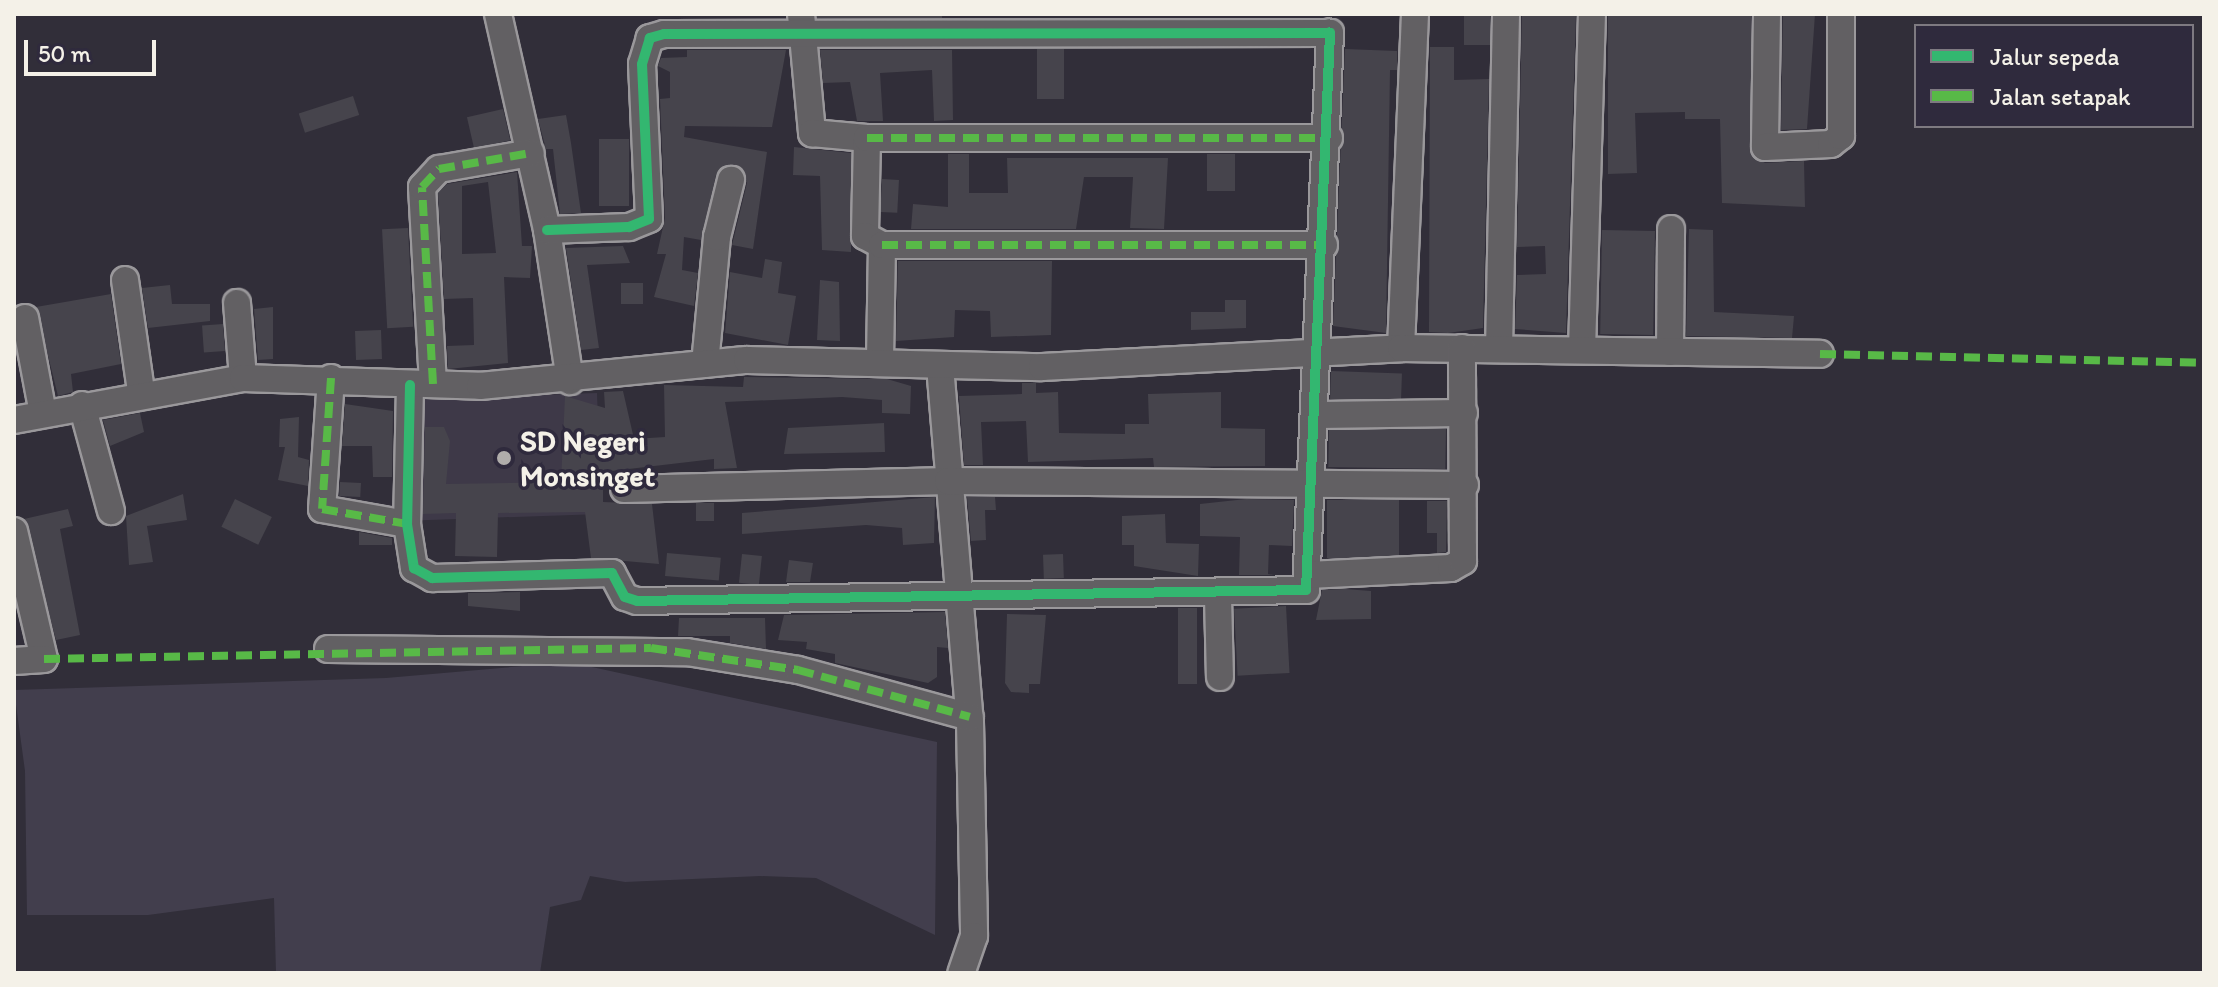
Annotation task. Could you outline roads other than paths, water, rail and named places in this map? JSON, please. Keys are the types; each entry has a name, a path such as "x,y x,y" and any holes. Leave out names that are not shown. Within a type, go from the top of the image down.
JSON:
{"street":[{"path":"498,14 547,230 570,381"},
{"path":"1401,348 1415,14"},
{"path":"1499,349 1506,14"},
{"path":"1582,350 1592,14"},
{"path":"1767,14 1765,147 1831,144 1841,136 1841,14"},
{"path":"802,23 812,133 867,138 1329,138"},
{"path":"531,153 439,169 422,187 422,384 407,524 414,568 432,578 612,573 625,597 637,601 958,594 1218,597 1303,593 1308,575 1315,354 1329,138 1331,23 717,24 664,34 643,48 649,219 629,227 547,230"},
{"path":"867,138 865,236 882,245 1324,245"},
{"path":"705,364 717,237 731,180"},
{"path":"1670,352 1671,229"},
{"path":"880,359 882,245"},
{"path":"125,280 141,391"},
{"path":"237,303 243,378"},
{"path":"25,318 43,413"},
{"path":"14,420 141,391 243,378 331,378 422,384 570,381 705,364 880,359 940,366 1315,354 1401,348 1820,354"},
{"path":"1308,575 1459,566 1466,546 1462,348"},
{"path":"940,366 970,720 974,936 961,973"},
{"path":"331,378 322,509 407,524"},
{"path":"82,405 111,511"},
{"path":"1315,415 1464,413"},
{"path":"624,489 948,481 1465,485"},
{"path":"14,531 44,659 14,661"},
{"path":"1218,597 1220,677"},
{"path":"328,649 675,651 798,670 970,720"}],"place":[{"name":"SD Negeri Monsinget","path":"504,458"}]}
